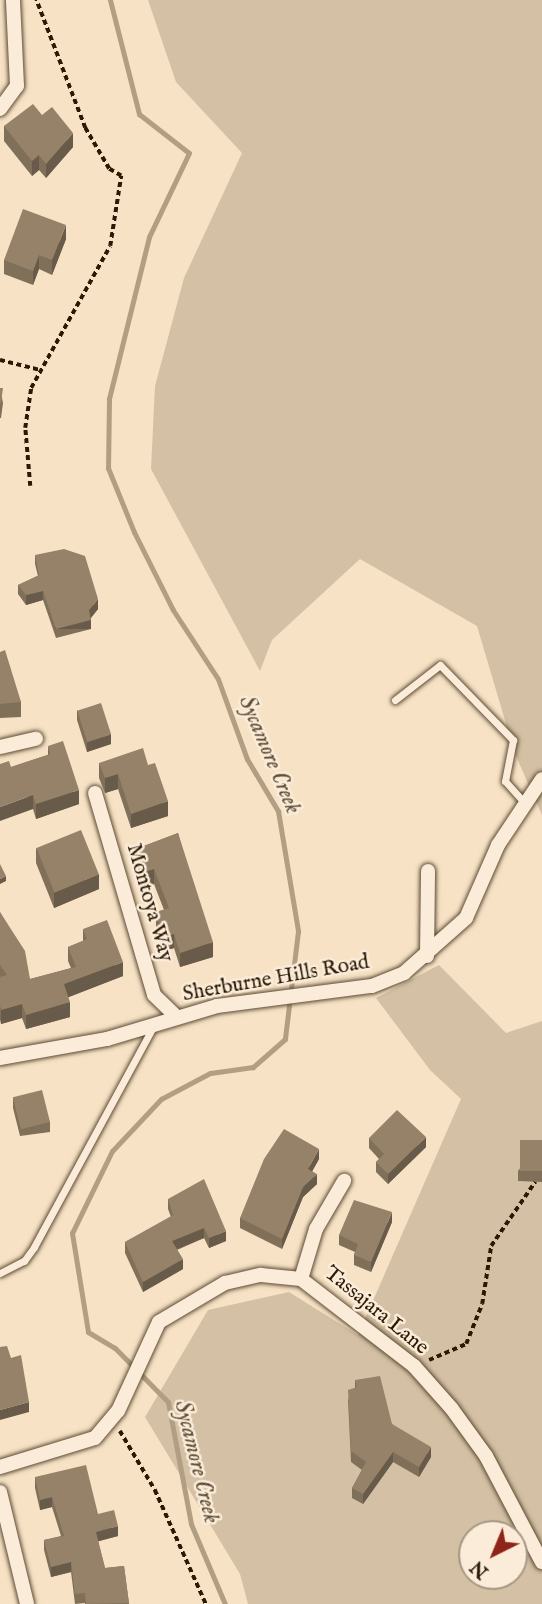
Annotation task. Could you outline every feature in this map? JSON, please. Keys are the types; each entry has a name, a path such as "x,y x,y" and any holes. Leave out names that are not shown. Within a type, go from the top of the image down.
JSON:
{"street":[{"path":"0,109 17,86 13,0"},
{"path":"0,747 36,739"},
{"name":"Sherburne Hills Road","path":"0,1058 177,1017 372,986 427,956 466,918 523,802 542,779"},
{"name":"Montoya Way","path":"95,793 154,995 177,1017"},
{"path":"427,956 428,871"},
{"path":"301,1279 316,1229 344,1181"},
{"name":"Tassajara Lane","path":"0,1467 83,1445 114,1416 147,1339 159,1322 225,1283 261,1275 301,1279 414,1366 486,1456 542,1562"},
{"path":"0,1492 27,1604"}],"lane":[{"path":"395,700 440,665 485,718 513,740 505,781 523,802"},
{"path":"0,1273 24,1261 34,1247 156,1023"}],"path":[{"path":"30,486 25,428 40,370 110,246 121,176 108,169 85,128 36,0"},
{"path":"0,360 40,370"},
{"path":"414,1366 466,1345 482,1304 491,1247 535,1182"},
{"path":"114,1416 155,1490 206,1604"}],"shaded area":[{"path":"148,0 542,0 542,815 515,754 477,626 360,559 272,640 260,671 151,469 155,386 184,278 242,153 176,82"},
{"path":"439,965 506,1033 542,1021 542,1604 248,1604 240,1574 145,1417 208,1310 289,1292 358,1335 461,1099 430,1070 376,998"}],"building":[{"path":"33,104 42,115 52,107 73,133 46,164 39,155 32,161 4,126"},
{"path":"23,209 66,225 52,260 39,255 33,271 4,260"},
{"path":"64,549 85,556 98,599 89,610 91,620 56,629 43,591 26,595 18,585 39,575 35,555"},
{"path":"5,650 21,702 0,704 0,652"},
{"path":"101,703 111,734 87,742 77,711"},
{"path":"63,741 79,790 36,804 33,795 0,807 0,764 9,761 11,767 50,754 48,746"},
{"path":"143,748 148,765 155,763 168,801 131,814 118,774 105,778 99,763"},
{"path":"81,830 99,875 54,892 36,848"},
{"path":"178,833 213,942 180,953 174,934 164,937 156,912 169,908 154,869 145,872 136,849"},
{"path":"0,864 6,876 0,879"},
{"path":"0,912 25,951 30,979 76,967 68,947 87,939 83,929 107,920 123,962 64,984 70,1002 26,1015 22,1004 1,1010 0,977 7,975 0,965"},
{"path":"42,1090 50,1122 21,1129 13,1097"},
{"path":"397,1110 426,1137 388,1174 376,1162 384,1154 369,1138"},
{"path":"284,1129 319,1149 308,1169 317,1174 303,1187 282,1239 240,1218 264,1159"},
{"path":"520,1140 542,1140 542,1171 520,1171"},
{"path":"204,1179 226,1231 209,1238 204,1228 172,1241 183,1259 143,1282 125,1242 173,1215 168,1199"},
{"path":"354,1200 392,1212 371,1262 354,1255 358,1244 339,1235"},
{"path":"7,1346 11,1358 21,1355 29,1402 0,1410 0,1347"},
{"path":"380,1376 392,1424 431,1447 419,1467 393,1452 363,1494 352,1488 366,1462 351,1451 348,1390 357,1387 355,1380"},
{"path":"86,1465 98,1514 114,1510 118,1526 96,1532 105,1568 124,1566 129,1603 86,1604 85,1593 75,1594 71,1562 51,1567 44,1540 64,1536 52,1497 40,1500 35,1477"}],"waterway":[{"name":"Sycamore Creek","path":"110,0 139,114 189,153 149,237 109,399 108,468 134,532 173,610 218,679 247,759 278,811 298,931 285,1039 253,1067 210,1073 161,1099 112,1151 72,1233 88,1332 115,1348 168,1402 191,1524 225,1604"}]}
